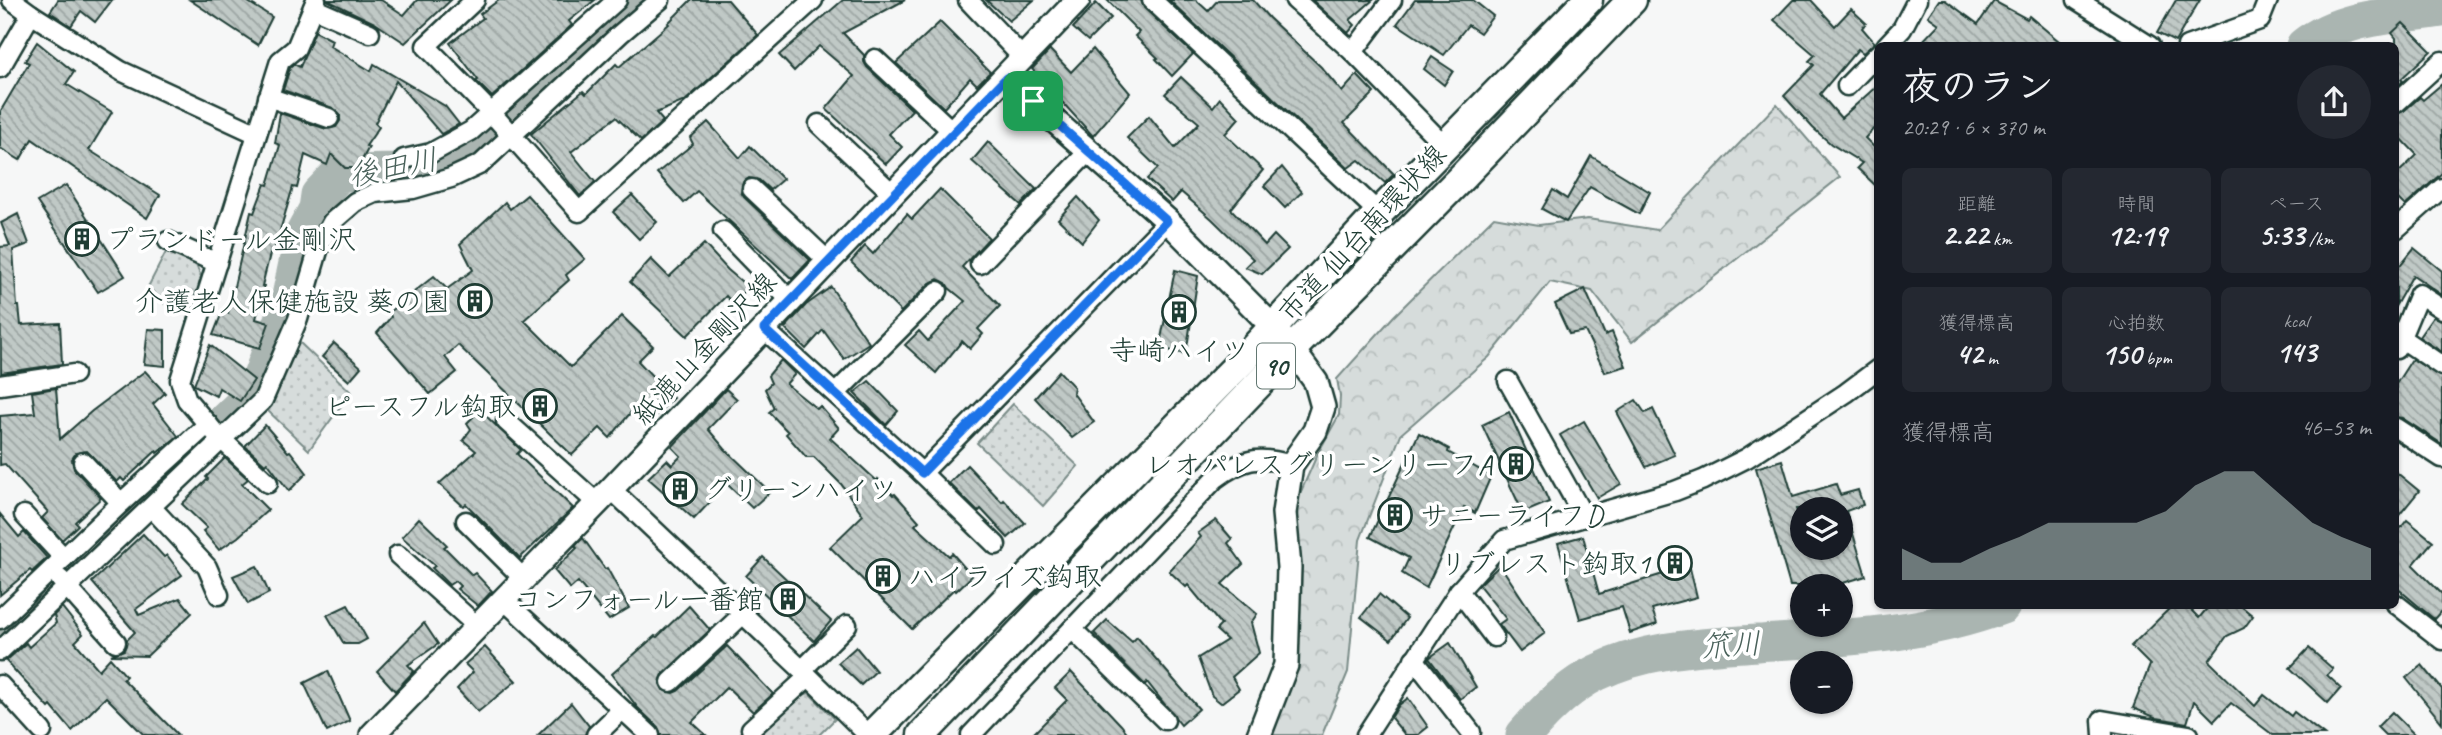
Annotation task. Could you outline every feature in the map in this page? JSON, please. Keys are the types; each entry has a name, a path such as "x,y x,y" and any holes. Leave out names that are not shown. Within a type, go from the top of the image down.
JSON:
{"main road":[{"name":"市道 仙台南環状線","path":"870,735 1273,327 1444,145 1588,0"},
{"name":"市道 仙台南環状線","path":"922,735 1632,0"}],"street":[{"path":"12,0 121,71 256,133"},
{"path":"475,0 426,46 500,123 579,212 813,0"},
{"path":"0,651 60,574 121,503 215,432 263,400 299,319 320,244 332,222 355,202 375,193 413,189 452,178 481,164 500,123 617,0"},
{"path":"404,159 431,153 471,131 500,123 620,34 660,0"},
{"path":"968,0 1023,58"},
{"name":"紙漉山金剛沢線","path":"372,735 1006,78 1078,0"},
{"path":"1152,0 1379,213"},
{"path":"1295,0 1353,52 1444,145"},
{"path":"1353,52 1392,0"},
{"path":"1890,42 1902,29 1917,0"},
{"path":"2077,0 2144,42"},
{"path":"2216,41 2260,20 2269,0"},
{"path":"268,483 215,432 187,400 180,380 280,61 296,48 314,4 370,33"},
{"path":"0,68 31,14"},
{"path":"1847,86 1874,58"},
{"path":"875,59 953,132"},
{"path":"2399,100 2442,61"},
{"path":"1006,78 1167,221 1273,327 1316,382 1323,407 1315,431 1291,465 1284,513 1289,567 1286,665 1259,735"},
{"path":"268,97 329,118"},
{"path":"819,124 893,194"},
{"path":"980,264 1088,152"},
{"path":"2399,226 2442,188"},
{"path":"752,189 828,261"},
{"path":"922,473 1167,221"},
{"path":"723,231 790,300"},
{"path":"168,241 217,263"},
{"path":"836,393 938,291"},
{"path":"2399,342 2418,294 2442,309"},
{"path":"764,329 922,473 996,545"},
{"path":"2399,344 2442,366"},
{"path":"1366,735 1459,591 1504,540 1675,491 1703,480 1747,458 1874,372"},
{"path":"0,384 74,374"},
{"path":"1508,381 1584,517"},
{"path":"506,421 604,496 742,615 870,735"},
{"path":"2399,430 2442,457"},
{"path":"1,616 152,508 215,432"},
{"path":"971,735 1215,479 1236,464 1256,460 1291,465"},
{"path":"83,462 121,503"},
{"path":"152,508 207,567 219,595"},
{"path":"24,516 60,574 116,642"},
{"path":"466,521 524,579"},
{"path":"398,555 478,627"},
{"path":"1459,591 1494,637"},
{"path":"504,600 650,735"},
{"path":"2399,606 2442,639"},
{"path":"671,682 742,615"},
{"path":"751,729 847,625"},
{"path":"1072,629 1165,720"},
{"path":"1414,659 1471,732"},
{"path":"0,685 42,731"},
{"path":"596,735 622,710"},
{"path":"2103,735 2102,720 2189,735"}],"green space":[{"path":"1777,104 1840,177 1632,342 1592,291 1550,282 1489,357 1401,434 1360,540 1348,672 1322,735 1272,735 1293,669 1297,558 1295,505 1317,455 1339,415 1337,379 1394,316 1494,217 1539,225 1588,219 1657,230"},
{"path":"167,250 196,265 203,281 199,303 172,311 148,287"},
{"path":"296,339 351,392 309,450 266,409"},
{"path":"1013,404 1078,466 1043,506 977,443"},
{"path":"809,693 835,719 819,735 757,735 793,698"}],"building":[{"path":"58,0 112,0 95,22 81,11 71,26 50,12"},
{"path":"190,0 245,0 272,17 258,45"},
{"path":"327,0 381,0 404,15 417,0 451,0 405,43 375,23"},
{"path":"499,0 595,0 569,21 572,25 492,97 476,81 478,80 450,43 483,18 480,14"},
{"path":"691,0 728,0 758,35 685,101 656,113 663,121 641,141 616,117 571,152 595,182 580,196 531,134 583,91 586,94 616,64 619,67 669,24"},
{"path":"843,0 905,0 843,33 864,55 867,67 912,110 889,134 902,147 886,164 826,109 854,76 819,46 794,71 779,55"},
{"path":"986,0 1034,0 1009,21"},
{"path":"1107,0 1141,0 1144,8 1193,54 1172,76 1135,36 1139,32"},
{"path":"1169,0 1196,0 1208,11 1218,0 1253,0 1321,67 1342,92 1357,75 1374,93 1344,123 1394,174 1385,183 1359,160 1348,168"},
{"path":"1312,0 1373,0 1350,20 1355,25 1348,33"},
{"path":"1415,0 1473,0 1493,16 1480,33 1468,25 1444,55 1397,24"},
{"path":"1793,0 1811,0 1835,26 1851,9 1866,23 1862,28 1874,44 1863,53 1858,49 1820,94 1841,118 1874,89 1874,128 1865,138 1874,147 1874,184 1857,168 1862,163 1831,144 1784,96 1814,65 1809,61 1815,55 1774,20"},
{"path":"1939,0 1945,0 1978,24 1994,1 2027,19 2029,16 2060,42 1922,42 1939,24 1928,16"},
{"path":"2176,0 2200,0 2175,42 2157,33"},
{"path":"1096,3 1111,18 1088,41 1073,28"},
{"path":"940,22 990,72 977,85 970,78 944,108 896,63"},
{"path":"2403,23 2431,51 2401,79 2403,81 2399,85 2399,42 2396,42 2392,33"},
{"path":"315,31 332,40 330,46 371,71 374,64 445,106 459,124 441,134 396,81 375,123 379,127 366,146 369,147 362,160 363,168 345,168 331,154 327,165 305,155 297,188 293,187 274,251 271,250 262,286 256,319 269,323 260,348 213,335 223,310 228,313 251,212 254,213 265,184 268,185 280,145 275,143 280,113 326,129 336,127 340,121 340,115 333,108 283,90 290,68 294,64 300,67"},
{"path":"37,42 74,72 66,84 112,112 89,150 160,195 147,218 32,139 20,160 0,148 0,112 29,63 25,61"},
{"path":"1093,49 1130,93 1093,136 1032,69 1050,50 1071,72"},
{"path":"1432,57 1453,71 1444,85 1424,69"},
{"path":"1181,77 1213,107 1220,98 1239,118 1225,134 1263,170 1231,209 1265,245 1274,235 1288,249 1262,274 1245,267 1253,259 1181,192 1172,202 1147,179 1158,168 1127,138 1149,116 1175,148 1199,123 1165,94"},
{"path":"2442,84 2442,173 2405,206 2399,200 2399,172 2417,155 2399,136 2399,113 2420,97 2423,100"},
{"path":"708,122 740,158 750,146 783,179 770,190 759,180 749,178 743,182 741,192 810,260 792,279 697,191 684,203 657,173 693,144 690,138"},
{"path":"988,142 1036,189 1021,205 972,161"},
{"path":"1591,156 1650,192 1639,214 1590,187 1566,222 1542,209 1553,190 1567,199"},
{"path":"1282,167 1302,192 1285,208 1264,186"},
{"name":"プランドール金剛沢","path":"66,185 125,276 98,292 37,202"},
{"path":"940,189 989,238 962,267 1000,306 978,329 983,334 970,349 962,341 936,373 905,345 919,331 928,341 965,301 938,279 930,283 901,312 851,262 865,246 873,254 907,214 912,219"},
{"path":"527,195 585,259 566,275 569,280 524,320 571,367 622,316 653,346 638,361 673,398 655,416 640,401 610,438 600,428 572,455 458,345 445,357 457,372 430,394 377,333 391,317 389,312 434,276 447,289 473,270 460,244 505,202 510,209"},
{"path":"632,195 657,222 639,239 613,212"},
{"path":"1078,197 1099,220 1082,242 1058,219"},
{"path":"18,214 29,244 13,250 21,325 60,323 62,364 1,373 0,247 10,246 1,223"},
{"path":"704,244 748,287 733,304 726,296 687,336 630,282 651,259 669,277"},
{"path":"2414,248 2442,271 2442,295 2413,275 2399,300 2399,266"},
{"name":"寺崎ハイツ","path":"1175,270 1198,276 1186,354 1159,348"},
{"path":"831,287 869,343 844,359 823,330 806,349 785,328 806,305"},
{"path":"1585,289 1605,335 1612,332 1626,366 1605,372 1585,331 1569,334 1555,304"},
{"path":"2433,317 2442,320 2442,352 2419,337"},
{"path":"148,329 165,330 165,366 144,364"},
{"path":"334,343 361,367 349,381 322,357"},
{"path":"210,345 254,380 240,401 219,388 216,396 194,385"},
{"path":"2412,359 2442,377 2442,444 2399,418 2399,379"},
{"path":"781,360 795,374 786,384 817,409 820,406 839,428 830,438 895,494 919,521 915,525 949,556 952,553 972,576 956,591 954,589 912,629 830,547 863,515 841,484 814,457 806,457 769,412 774,408 765,389 771,383 768,376"},
{"path":"145,371 165,393 153,404 178,436 157,453 156,451 124,481 121,478 117,482 87,451 76,453 72,459 74,469 101,498 75,522 78,525 62,540 42,518 48,512 5,464 0,465 0,416 35,413 32,392 56,388 60,439"},
{"path":"1059,371 1074,387 1073,393 1094,422 1072,438 1035,398"},
{"path":"869,381 898,411 886,425 854,393"},
{"path":"726,389 737,399 708,429 770,492 752,508 727,484 694,519 648,478 667,460 672,465 681,456 672,447"},
{"path":"1636,400 1645,413 1653,409 1675,455 1646,467 1617,412"},
{"path":"480,410 521,450 517,454 573,508 520,558 466,504 463,506 439,484 476,451 463,440 471,429 467,423"},
{"name":"レオパレスグリーンリーフA","path":"1509,412 1549,502 1523,513 1482,425"},
{"path":"1584,421 1621,484 1597,498 1560,435"},
{"path":"265,425 307,473 289,491 267,462 265,464 245,446"},
{"path":"1419,433 1491,476 1475,513 1464,507 1426,588 1402,573 1409,558 1370,537"},
{"path":"225,458 248,479 242,484 268,510 219,550 203,531 207,528 182,504"},
{"path":"1782,460 1793,497 1790,497 1790,560 1853,560 1853,534 1866,576 1853,580 1853,574 1790,574 1790,586 1756,468"},
{"path":"967,465 1025,523 1008,538 981,509 978,512 949,483"},
{"path":"2399,474 2419,491 2399,515"},
{"path":"1836,484 1840,495 1858,490 1863,505 1853,509 1853,497 1793,497"},
{"path":"0,514 19,537 24,532 47,558 0,595"},
{"path":"419,518 447,545 444,547 472,575 475,573 492,591 478,606 457,589 460,586 455,581 449,585 432,568 435,566 402,537"},
{"path":"1216,520 1232,539 1228,543 1243,564 1222,584 1257,614 1251,623 1259,653 1232,677 1239,689 1221,703 1212,696 1198,658 1227,640 1216,630 1221,625 1188,585 1186,587 1169,571 1201,537 1198,533"},
{"path":"2407,520 2433,541 2413,565 2442,594 2442,610 2434,619 2399,590 2399,530"},
{"path":"143,534 164,557 167,555 182,575 136,609 139,615 180,598 192,613 147,656 111,655 124,650 127,640 135,632 92,582"},
{"path":"1583,536 1599,594 1663,574 1661,566 1686,552 1697,597 1652,609 1657,624 1630,633 1622,607 1580,619 1558,543"},
{"path":"583,538 605,569 607,568 629,608 609,620 578,582 570,589 554,570 577,548 575,546"},
{"name":"コンフォール一番館","path":"763,557 831,621 814,641 746,576"},
{"path":"1500,565 1545,633 1520,652 1499,624 1506,619 1479,585"},
{"path":"257,566 269,593 248,604 233,576"},
{"path":"1379,594 1407,618 1391,640 1361,617"},
{"path":"348,605 367,639 358,644 344,644 327,615"},
{"path":"689,606 710,630 663,674 660,684 663,690 673,693 678,691 727,646 773,694 753,712 727,687 692,722 706,735 661,735 658,727 638,708 612,674"},
{"path":"62,607 83,634 75,642 99,670 110,658 126,676 123,679 178,735 144,735 106,697 72,731 6,661 26,643 29,647 56,623 54,615"},
{"path":"2169,609 2190,609 2199,618 2206,609 2245,609 2253,616 2244,628 2227,636 2209,661 2255,706 2264,695 2291,716 2294,712 2324,735 2273,735 2231,703 2214,721 2194,701 2187,723 2157,718 2133,708 2150,665 2131,646"},
{"path":"1107,620 1132,642 1137,637 1199,709 1181,725 1147,682 1145,685 1094,633"},
{"path":"424,623 438,644 408,665 414,671 395,691 377,671"},
{"path":"1450,643 1476,687 1460,699 1429,658"},
{"path":"485,647 516,681 478,712 457,689 473,672 465,664"},
{"path":"856,647 876,671 861,685 838,663"},
{"path":"2309,648 2333,669 2327,675 2341,688 2328,703 2290,668"},
{"path":"2422,665 2442,689 2442,723 2406,678"},
{"path":"328,671 350,721 327,732 304,683"},
{"path":"1071,672 1129,735 1032,735 1067,700 1055,688"},
{"path":"1408,698 1428,727 1418,735 1405,735 1391,718 1399,705"},
{"path":"571,703 589,726 585,735 538,735"},
{"path":"2392,712 2415,735 2385,735 2377,727"}],"waterway":[{"name":"後田川","path":"0,635 255,393 289,301 303,235 317,209 319,195 340,173 401,172 454,155 485,137 643,0"},
{"name":"笊川","path":"2310,42 2352,23 2442,9"},
{"name":"笊川","path":"1524,735 1548,709 1576,685 1596,673 1635,658 1695,648 1912,630 1993,609"}],"place":[{"name":"プランドール金剛沢","path":"82,239"},
{"name":"介護老人保健施設 葵の園","path":"475,301"},
{"name":"寺崎ハイツ","path":"1179,312"},
{"name":"ピースフル鈎取","path":"540,406"},
{"name":"レオパレスグリーンリーフA","path":"1516,464"},
{"name":"グリーンハイツ","path":"680,489"},
{"name":"サニーライフD","path":"1395,515"},
{"name":"リブレスト鈎取1","path":"1675,563"},
{"name":"ハイライズ鈎取","path":"883,576"},
{"name":"コンフォール一番館","path":"788,599"}],"route":[{"path":"1006,78 1033,101 1167,221 922,473 764,329 1006,78"}]}
